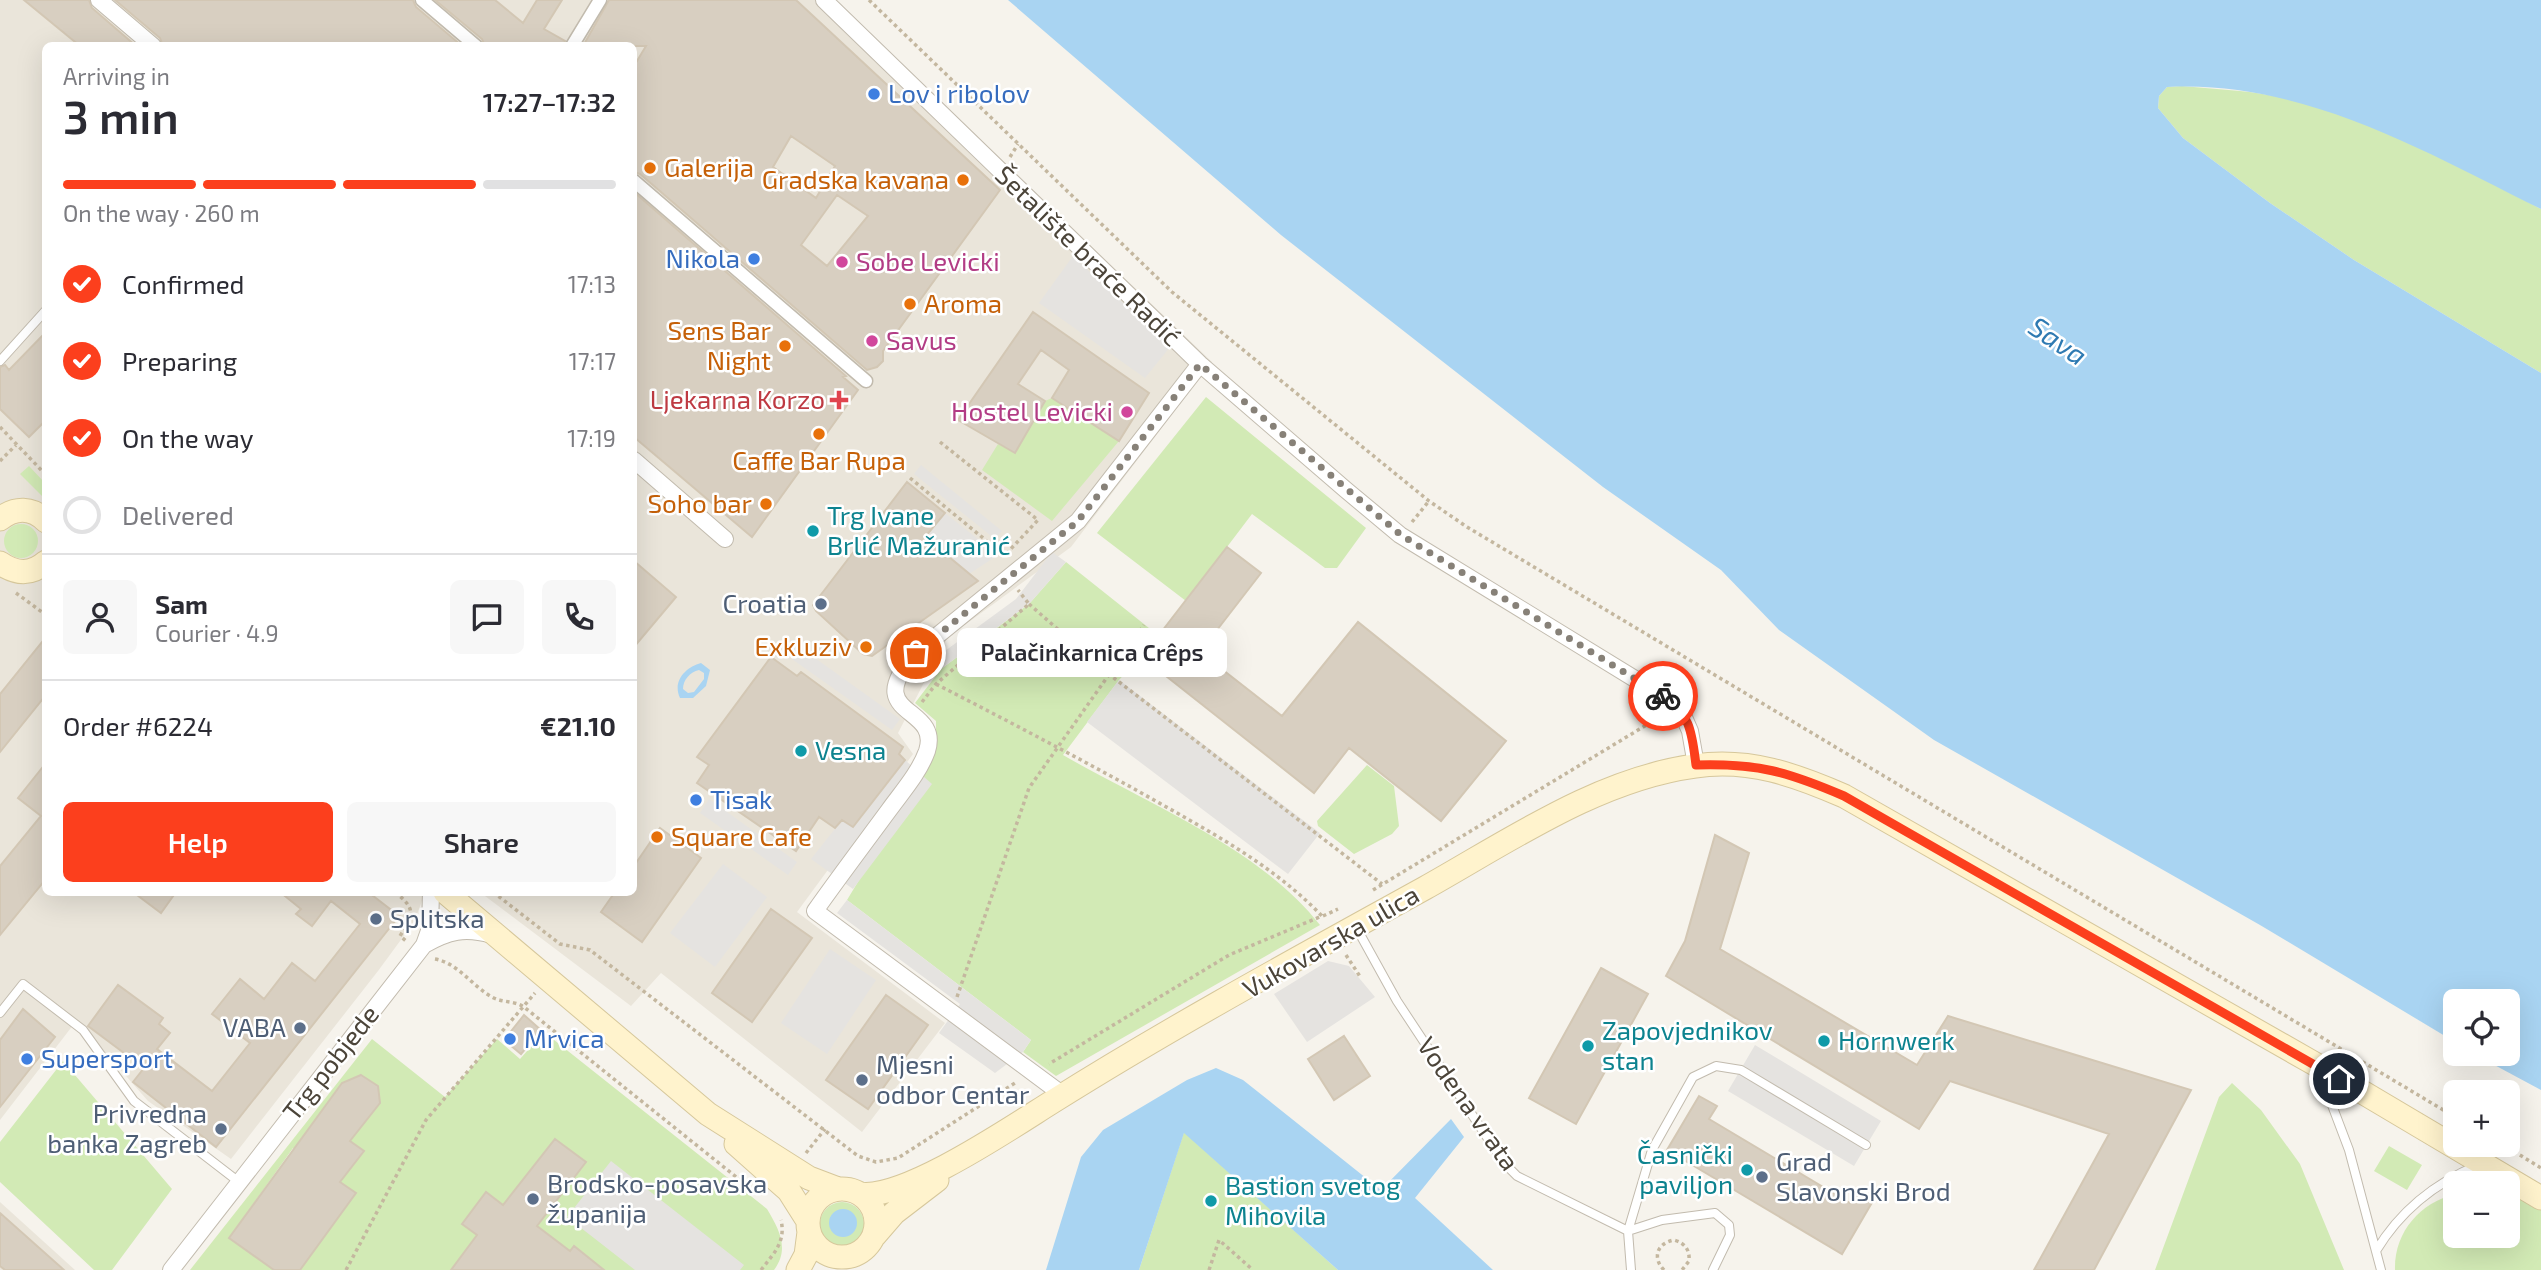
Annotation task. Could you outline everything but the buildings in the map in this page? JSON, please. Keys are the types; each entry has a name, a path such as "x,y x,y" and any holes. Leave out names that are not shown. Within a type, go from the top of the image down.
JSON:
{"main road":[{"path":"0,494 21,510"},
{"path":"0,519 21,510 31,511 42,518"},
{"path":"1696,765 1768,767 1801,777 1844,796 2315,1065 2541,1198"},
{"name":"Vukovarska ulica","path":"875,1235 894,1213 979,1148 1063,1095 1356,926 1605,791 1656,774 1696,765"},
{"path":"450,896 708,1114 808,1178 860,1194 875,1212 875,1235 862,1252 834,1264 821,1250 789,1191 731,1140 708,1114"},
{"name":"Vukovarska ulica","path":"860,1194 876,1195 894,1189 979,1148"},
{"path":"798,1270 806,1255 808,1226 817,1200 838,1189"}],"street":[{"path":"99,0 148,42"},
{"path":"422,0 471,42"},
{"path":"574,42 600,0"},
{"name":"Šetalište braće Radić","path":"824,0 1200,364 1401,535 1679,706"},
{"path":"637,184 866,381"},
{"path":"1063,1095 815,911 915,774 926,752 929,741 926,729 896,699 896,679 916,653 1078,521 1200,364"},
{"path":"637,463 725,538"},
{"path":"1679,706 1690,731 1696,765"},
{"name":"Trg pobjede","path":"171,1270 421,948 430,928 431,896"},
{"name":"Trg pobjede","path":"421,948 453,930 475,930 498,937"}],"lane":[{"path":"0,361 42,314"},
{"name":"Vodena vrata","path":"1356,926 1397,1001 1504,1163 1517,1176 1628,1231"},
{"path":"0,1013 23,984 83,1030 134,1101 239,1182"},
{"path":"2315,1065 2339,1116 2381,1270"},
{"path":"1631,1270 1628,1231 1652,1150 1693,1077 1706,1068 1731,1066 1741,1070 1867,1145"},
{"path":"2376,1251 2389,1229 2434,1188 2453,1175 2483,1163"},
{"path":"1628,1231 1662,1220 1714,1213 1729,1225 1730,1235 1713,1270"}],"path":[{"path":"869,0 1172,292 1429,500 1479,534 2443,1110"},
{"path":"1010,158 1018,144"},
{"path":"0,427 42,471"},
{"path":"0,461 16,445"},
{"path":"910,478 1005,556"},
{"path":"1401,535 1429,500"},
{"path":"22,573 16,593 42,612"},
{"path":"1029,604 1110,675 1382,884"},
{"path":"950,1011 961,989 1029,788 1144,625"},
{"path":"936,684 1059,747 1220,836 1296,889 1322,916 1229,955 1041,1069"},
{"path":"1373,890 1679,706"},
{"path":"400,896 409,904 411,910 411,918 400,936 421,948 425,957 444,961 456,968 493,999 509,1000 524,1007 747,1185"},
{"path":"497,896 560,944 590,950 859,1156 876,1162 898,1158 1022,1079"},
{"path":"346,1270 426,1120 546,978"},
{"path":"799,1162 825,1129"},
{"path":"2520,1155 2541,1168"},
{"path":"761,1270 780,1244 784,1233 781,1220 774,1211"},
{"path":"1209,1270 1219,1240 1253,1270"},
{"path":"1664,1270 1657,1256 1659,1248 1670,1241 1683,1243 1689,1251 1689,1261 1682,1270"},
{"path":"1689,1261 1696,1265"},
{"path":"1653,1270 1660,1265"}],"shaded area":[{"path":"0,0 835,0 1212,362 1071,547 947,638 898,733 913,754 797,912 945,1023 862,1132 661,973 631,1006 485,896 637,896 637,42 42,42 42,896 424,896 414,922 231,1159 148,1101 77,1020 0,1120"},
{"path":"1073,256 1170,347 1145,378 1039,303"},
{"path":"921,465 1002,531 995,539 914,474"},
{"path":"945,513 998,555 969,574 925,537"},
{"path":"1052,552 1066,562 1030,603 941,669 934,659 1016,599"},
{"path":"801,648 900,719 892,730 792,659"},
{"path":"1119,680 1320,833 1288,874 1087,722"},
{"path":"905,760 932,784 853,889 811,859 842,820 853,826"},
{"path":"709,799 797,862 788,875 700,813"},
{"path":"723,864 767,897 715,967 670,933"},
{"path":"847,900 1031,1040 1023,1052 995,1073 939,1033 960,1004 837,913"},
{"path":"830,949 876,980 827,1054 781,1023"},
{"path":"1328,961 1349,966 1375,997 1307,1042 1274,994"},
{"path":"1755,1045 1881,1121 1854,1166 1728,1091"},
{"path":"611,1161 744,1265 740,1270 635,1270 567,1217"},
{"path":"0,1202 75,1270 0,1270"}],"green space":[{"path":"2167,87 2263,94 2343,115 2411,143 2541,209 2541,373 2354,260 2270,203 2183,138 2158,108 2159,96"},
{"path":"1206,397 1366,528 1337,568 1325,568 1252,514 1186,601 1097,533"},
{"path":"1052,398 1119,441 1052,521 982,470 998,444 1015,453 1045,401"},
{"path":"29,466 42,480 42,496 20,474"},
{"path":"21,524 33,529 38,541 33,553 21,558 9,553 4,541 9,529"},
{"path":"1066,562 1159,636 1119,680 1063,755 1234,850 1295,898 1320,925 1056,1076 1023,1052 1031,1040 847,900 923,774 936,747 936,721 915,703 941,669 1029,604"},
{"path":"1367,765 1394,786 1399,826 1392,834 1354,854 1318,826 1317,821"},
{"path":"544,1032 767,1209 779,1232 782,1247 774,1270 300,1270 355,1193 293,1148 229,1238 274,1270 190,1270 372,1039 445,1097 497,1039 520,1059"},
{"path":"63,1061 172,1189 112,1270 94,1270 0,1182 0,1142"},
{"path":"2232,1083 2261,1110 2300,1164 2344,1270 2155,1270 2219,1097"},
{"name":"Bastion svetog Mihovila","path":"1184,1132 1338,1270 1139,1270"},
{"path":"2389,1146 2422,1165 2407,1190 2374,1171"},
{"path":"2442,1198 2443,1248 2520,1248 2520,1198 2541,1210 2541,1270 2395,1270 2399,1243 2404,1232 2420,1212"},
{"path":"842,1202 857,1209 864,1224 857,1239 842,1246 827,1239 820,1224 827,1209"}],"water":[{"name":"Sava","path":"1008,0 2541,0 2541,209 2407,143 2314,107 2266,95 2217,88 2167,87 2159,96 2158,108 2183,138 2270,203 2354,260 2541,373 2541,1090 2496,1066 2520,1066 2520,989 2443,989 2443,1035 2260,925 1934,740 1779,630 1721,570 1603,487 1281,235"},
{"path":"701,663 710,670 706,686 693,698 680,698 679,681 686,671","holes":["699,670 704,673 704,679 694,692 688,693 683,689 690,675"]},
{"path":"1216,1068 1243,1080 1381,1190 1451,1119 1464,1137 1415,1198 1493,1270 1338,1270 1184,1133 1139,1270 1046,1270 1081,1157 1103,1130 1187,1080"},
{"path":"843,1209 853,1213 857,1223 853,1233 843,1237 833,1233 829,1223 833,1213"}],"way so far":[{"path":"916,653 1078,521 1200,364 1277,433 1401,535 1663,696"}],"place":[{"name":"Lov i ribolov","path":"874,94"},
{"name":"Galerija","path":"650,168"},
{"name":"Gradska kavana","path":"963,180"},
{"name":"Nikola","path":"754,259"},
{"name":"Sobe Levicki","path":"842,262"},
{"name":"Aroma","path":"910,304"},
{"name":"Savus","path":"872,341"},
{"name":"Sens Bar Night","path":"785,346"},
{"name":"Ljekarna Korzo","path":"839,400"},
{"name":"Hostel Levicki","path":"1127,412"},
{"name":"Caffe Bar Rupa","path":"819,434"},
{"name":"Soho bar","path":"766,504"},
{"name":"Trg Ivane Brlić Mažuranić","path":"813,531"},
{"name":"Croatia","path":"821,604"},
{"name":"Exkluziv","path":"866,647"},
{"name":"Palačinkarnica Crêps","path":"916,653"},
{"name":"Vesna","path":"801,751"},
{"name":"Tisak","path":"696,800"},
{"name":"Square Cafe","path":"657,837"},
{"name":"Splitska","path":"376,919"},
{"name":"VABA","path":"300,1028"},
{"name":"Mrvica","path":"510,1039"},
{"name":"Hornwerk","path":"1824,1041"},
{"name":"Zapovjednikov stan","path":"1588,1046"},
{"name":"Supersport","path":"27,1059"},
{"name":"Mjesni odbor Centar","path":"862,1080"},
{"name":"Privredna banka Zagreb","path":"221,1129"},
{"name":"Časnički paviljon","path":"1747,1170"},
{"name":"Grad Slavonski Brod","path":"1762,1177"},
{"name":"Brodsko-posavska županija","path":"533,1199"},
{"name":"Bastion svetog Mihovila","path":"1211,1201"}],"route":[{"path":"1663,696 1683,711 1690,731 1696,765 1768,767 1801,777 1844,796 2339,1079"}]}
